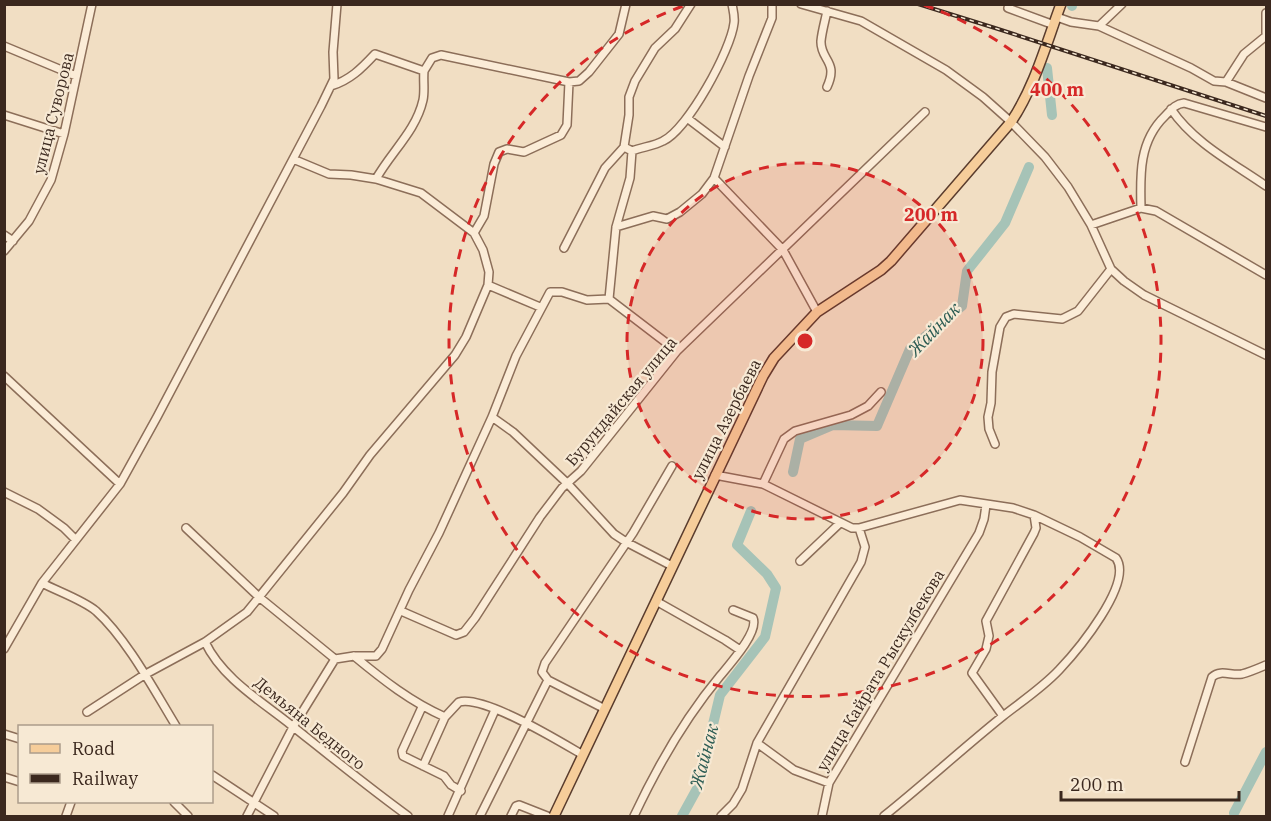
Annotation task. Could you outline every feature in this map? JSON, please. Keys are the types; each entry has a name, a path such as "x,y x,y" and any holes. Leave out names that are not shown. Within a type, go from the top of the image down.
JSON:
{"main road":[{"name":"улица Азербаева","path":"554,816 715,475 774,358 817,312 891,261 1011,122 1022,104 1060,4"}],"street":[{"name":"улица Суворова","path":"4,250 29,221 51,180 64,134 92,4"},
{"path":"4,649 7,638 42,583 120,484 331,86 334,79 333,52 337,4"},
{"path":"376,179 384,165 410,133 423,100 424,71 432,58 441,55 569,82 579,81 589,72 618,34 626,4"},
{"path":"564,248 605,168 624,147 629,97 634,81 655,48 675,29 691,4"},
{"path":"624,147 632,151 664,141 687,118 718,67 734,23 732,4"},
{"path":"616,227 653,216 667,219 680,212 702,194 714,178 772,18 772,4"},
{"path":"801,4 861,21 946,70 983,97 1045,157 1068,187 1091,225 1111,268 1144,295 1266,355"},
{"path":"1009,4 1008,8 1055,21 1098,26 1191,68 1214,81 1226,82 1266,98"},
{"path":"1098,26 1122,4"},
{"path":"827,11 821,43 830,64 832,76 827,87"},
{"path":"1226,82 1244,54 1266,34 1266,14"},
{"path":"4,46 76,76"},
{"path":"331,86 344,82 358,72 375,54 424,71"},
{"path":"474,233 484,216 494,164 499,152 507,149 524,152 561,135 567,125 569,82"},
{"path":"1141,208 1140,177 1146,143 1157,123 1177,104 1184,103 1266,128"},
{"path":"1171,109 1183,126 1196,137 1266,186"},
{"name":"Бурундайская улица","path":"401,611 456,634 464,632 540,517 677,351 926,112"},
{"path":"4,115 64,134"},
{"path":"687,118 725,147"},
{"path":"609,299 616,227 630,178 632,151"},
{"path":"87,712 144,675 205,642 247,612 343,494 370,455 455,355 466,337 488,285 489,272 483,250 474,233 421,193 376,179 329,174 293,159"},
{"path":"714,178 783,250 817,312"},
{"path":"1091,225 1141,208 1156,211 1266,275"},
{"path":"4,235 13,241"},
{"path":"995,444 989,429 988,417 992,372 1000,327 1006,317 1014,314 1062,319 1078,311 1111,268"},
{"path":"488,285 540,308"},
{"path":"186,528 259,597 335,659 376,656 382,649 401,611 492,417 516,356 550,292 562,291 587,300 609,299 677,351"},
{"path":"4,376 120,484"},
{"path":"763,484 784,439 795,431 850,415 868,406 881,392"},
{"path":"492,417 513,432 568,484 614,534 672,566"},
{"path":"604,709 549,680 542,672 672,466"},
{"path":"715,475 763,484 852,528 960,500 1013,508 1034,515 1080,537 1116,558 1120,563 1109,605 1100,620 1059,670 884,816"},
{"path":"4,492 38,509 76,540"},
{"name":"улица Кайрата Рыскулбекова","path":"757,743 795,770 829,783 980,532 986,505"},
{"path":"1004,716 972,673 986,649 988,636 986,621 1036,528 1034,515"},
{"path":"800,561 840,523"},
{"path":"721,816 734,804 742,789 757,743 865,554 859,528"},
{"path":"42,583 94,609 112,629 175,725"},
{"path":"656,601 740,650"},
{"path":"634,816 652,778 688,720 751,634 755,620 733,610"},
{"name":"Демьяна Бедного","path":"205,642 211,654 233,679 370,790 408,816"},
{"path":"354,656 392,687 422,707 445,717"},
{"path":"247,816 293,727 335,659"},
{"path":"1185,762 1197,719 1215,673 1244,674 1266,665"},
{"path":"480,816 549,680"},
{"path":"423,766 445,717 459,702 465,700 527,723 583,755"},
{"path":"422,707 402,751 404,756 444,776 451,785 461,791"},
{"path":"448,816 495,710"},
{"path":"213,776 274,816"},
{"path":"822,816 829,783"},
{"path":"176,803 188,816"},
{"path":"511,816 516,806 519,805 547,816"}],"waterway":[{"name":"Жайнак","path":"1047,68 1052,115"},
{"name":"Жайнак","path":"793,472 800,439 833,425 877,426 910,349 962,306 967,271 1005,223 1029,167"},
{"name":"Жайнак","path":"682,816 698,787 720,695 765,637 776,588 767,574 737,545 751,511"},
{"path":"1234,813 1266,752"}],"railway":[{"path":"918,4 1266,116"}]}
